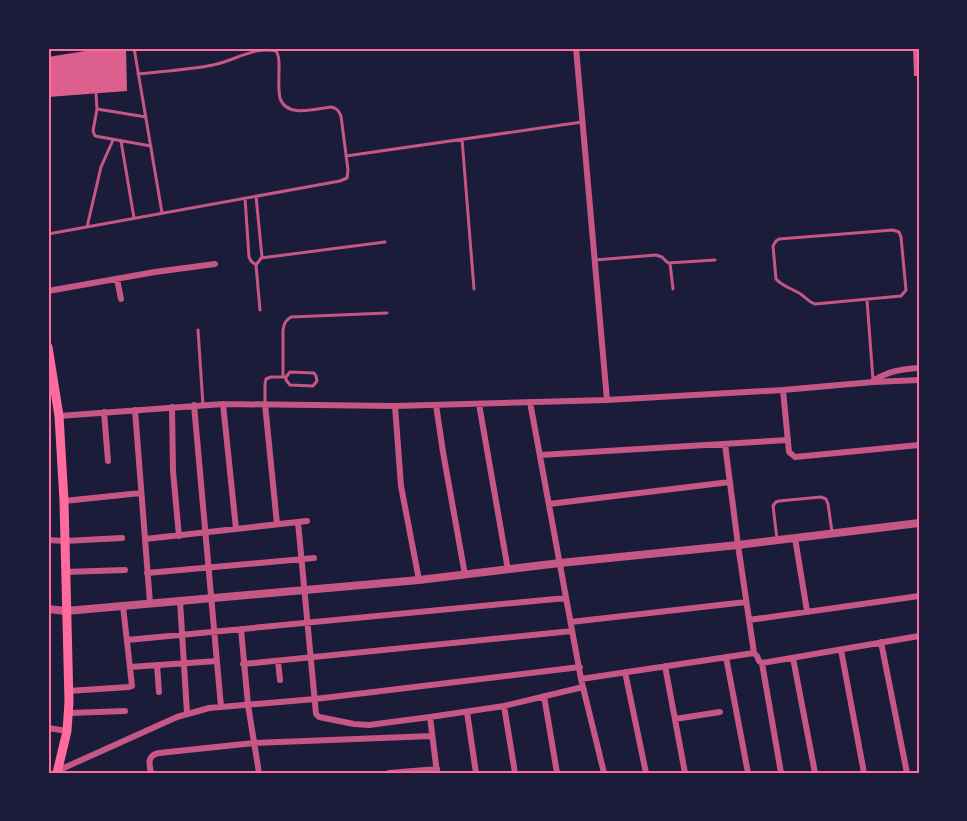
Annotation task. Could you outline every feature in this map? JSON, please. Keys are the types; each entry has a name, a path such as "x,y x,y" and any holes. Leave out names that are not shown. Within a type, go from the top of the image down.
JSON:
{"main road":[{"path":"48,348 59,416 64,501 69,713 57,772"}],"street":[{"path":"576,48 607,400"},
{"path":"48,291 215,264"},
{"path":"117,279 121,299"},
{"path":"873,382 889,372 919,368"},
{"path":"59,416 223,404 395,406 607,400 919,380"},
{"path":"783,390 789,452 795,457 919,445"},
{"path":"530,402 583,687 604,773"},
{"path":"223,404 236,529"},
{"path":"265,404 277,524"},
{"path":"479,404 508,570"},
{"path":"194,405 221,707"},
{"path":"436,405 465,575"},
{"path":"395,406 401,486 419,580"},
{"path":"172,407 173,471 179,536"},
{"path":"135,410 150,603"},
{"path":"104,412 108,461"},
{"path":"540,455 788,440"},
{"path":"725,444 754,653 762,663 781,773"},
{"path":"549,504 730,482"},
{"path":"64,501 141,493"},
{"path":"145,540 307,521"},
{"path":"298,522 316,714 319,717 369,725 504,706 583,687"},
{"path":"48,609 66,611 419,580 919,523"},
{"path":"48,540 122,538"},
{"path":"795,538 807,611"},
{"path":"147,573 314,558"},
{"path":"66,572 125,570"},
{"path":"749,620 919,596"},
{"path":"127,640 566,598"},
{"path":"180,601 187,714"},
{"path":"571,622 746,602"},
{"path":"68,691 132,686 123,606"},
{"path":"241,629 248,705 260,773"},
{"path":"243,664 572,630"},
{"path":"762,663 881,642 919,638"},
{"path":"881,642 907,773"},
{"path":"841,650 864,773"},
{"path":"582,679 754,653"},
{"path":"726,657 748,773"},
{"path":"793,658 815,773"},
{"path":"130,667 217,661"},
{"path":"278,661 280,680"},
{"path":"157,665 159,692"},
{"path":"665,666 685,773"},
{"path":"57,772 168,721 209,708 315,699 580,667"},
{"path":"626,672 646,773"},
{"path":"544,696 557,773"},
{"path":"504,706 515,773"},
{"path":"69,713 125,711"},
{"path":"467,712 476,773"},
{"path":"675,719 720,712"},
{"path":"389,773 437,771 430,717"},
{"path":"48,728 67,731"},
{"path":"151,773 149,762 152,756 159,753 254,743 432,736"}],"lane":[{"path":"134,48 162,213"},
{"path":"48,234 344,180 348,174 339,111 331,107 298,111 291,110 285,105 279,95 279,58 276,51 250,52 215,65 138,74"},
{"path":"96,94 94,134 98,137 151,146"},
{"path":"97,109 146,117"},
{"path":"346,156 584,122"},
{"path":"462,139 474,289"},
{"path":"87,226 101,167 113,140"},
{"path":"121,141 134,218"},
{"path":"256,196 261,258 256,265 260,310"},
{"path":"245,198 249,257 256,265"},
{"path":"893,230 898,232 906,290 898,297 867,300 818,304 809,302 776,279 774,243 779,239 893,230"},
{"path":"261,258 385,242"},
{"path":"595,260 656,255 670,263 715,260"},
{"path":"670,263 673,289"},
{"path":"867,300 873,382"},
{"path":"265,404 266,379 284,377 293,372 314,373 317,381 313,386 293,386 287,383 284,377 284,324 291,317 387,313"},
{"path":"198,330 203,405"},
{"path":"777,540 773,506 779,501 821,497 826,499 832,534"}],"building":[{"path":"104,48 126,48 127,91 48,97 48,57"},
{"path":"913,48 919,48 919,76 914,76"}]}
